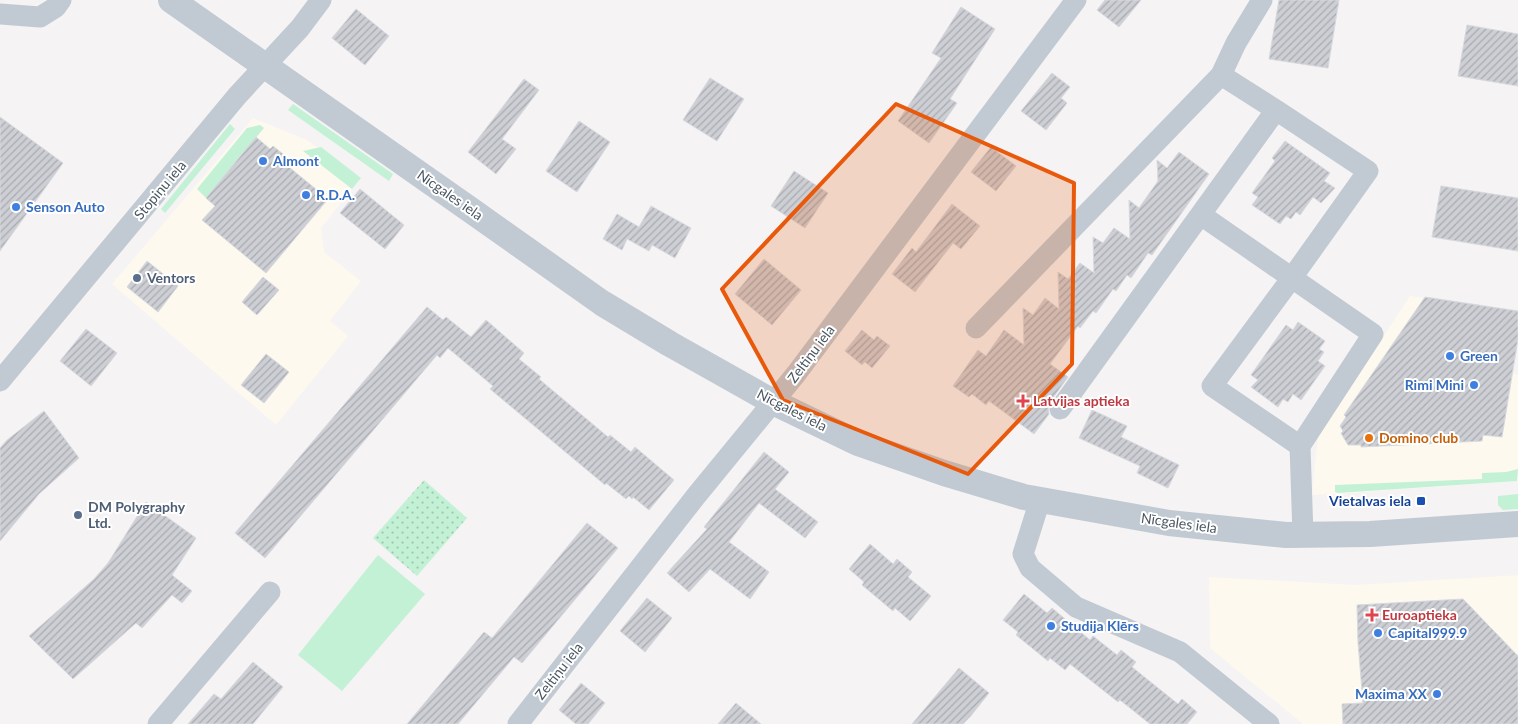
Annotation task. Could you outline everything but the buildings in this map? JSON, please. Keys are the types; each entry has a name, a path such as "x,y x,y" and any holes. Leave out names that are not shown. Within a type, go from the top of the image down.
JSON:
{"street":[{"path":"0,14 40,17 56,7 61,0"},
{"name":"Nīcgales iela","path":"171,0 602,303 773,402 858,443 944,473 1040,500 1169,523 1253,533 1303,535 1370,534 1518,524"},
{"name":"Stopiņu iela","path":"0,381 264,66 300,28 321,0"},
{"name":"Zeltiņu iela","path":"518,724 701,489 807,359 1076,0"},
{"path":"976,328 1221,75 1236,43 1262,0"},
{"path":"1221,75 1368,171 1292,279 1212,386 1300,446"},
{"path":"1060,409 1276,110"},
{"path":"1201,215 1373,334 1300,446 1303,535"},
{"path":"1040,500 1023,554 1030,568 1076,607 1180,652 1269,724"},
{"path":"158,724 270,592"}],"highlighted area":[{"path":"896,104 1074,183 1072,364 968,474 783,400 722,289"}],"shaded area":[{"path":"253,118 307,140 361,178 321,228 324,252 361,281 330,321 348,336 276,425 112,284"},
{"name":"Green","path":"1410,296 1518,311 1512,373 1518,375 1518,481 1312,495 1318,436"},
{"path":"1518,575 1518,724 1303,724 1210,648 1209,577 1356,585"}],"green space":[{"path":"293,104 393,174 389,181 288,110"},
{"path":"230,124 235,129 165,213 161,209"},
{"path":"260,125 264,128 206,198 197,189 247,128"},
{"path":"321,147 361,178 352,189 303,151"},
{"path":"1518,469 1517,481 1335,492 1335,485 1482,479 1482,473 1506,472"},
{"path":"424,480 467,518 417,576 373,538"},
{"path":"1518,494 1518,509 1503,510 1498,505 1498,496"},
{"path":"378,555 425,594 342,691 298,655"}],"place":[{"name":"Almont","path":"263,161"},
{"name":"R.D.A.","path":"306,195"},
{"name":"Senson Auto","path":"16,207"},
{"name":"Ventors","path":"137,278"},
{"name":"Green","path":"1450,356"},
{"name":"Rimi Mini","path":"1474,385"},
{"name":"Latvijas aptieka","path":"1023,401"},
{"name":"Domino club","path":"1369,438"},
{"name":"Vietalvas iela","path":"1421,501"},
{"name":"DM Polygraphy Ltd.","path":"78,515"},
{"name":"Euroaptieka","path":"1372,615"},
{"name":"Studija Klērs","path":"1051,626"},
{"name":"Capital999.9","path":"1378,633"},
{"name":"Maxima XX","path":"1437,694"}]}
